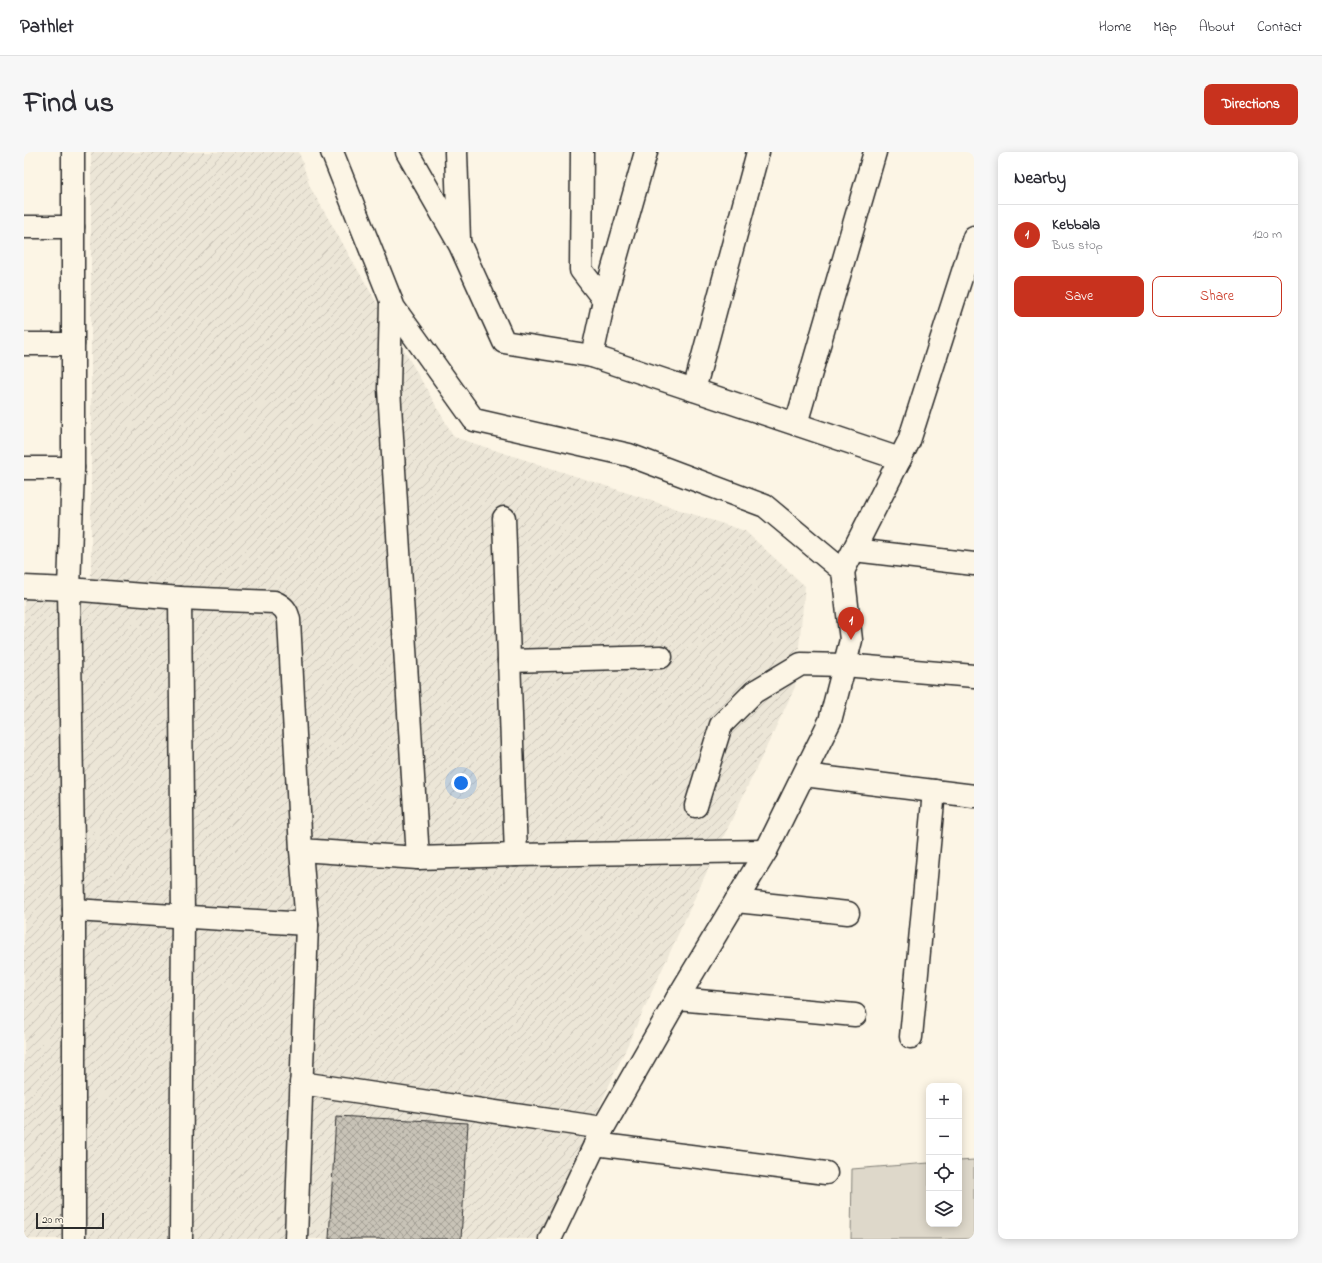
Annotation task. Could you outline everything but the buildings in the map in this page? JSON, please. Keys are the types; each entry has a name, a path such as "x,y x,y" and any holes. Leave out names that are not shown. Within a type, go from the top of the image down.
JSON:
{"street":[{"path":"73,152 73,468 69,589 74,910 74,1239"},
{"path":"332,152 394,308 474,420 629,455 765,506 843,571"},
{"path":"407,152 460,245 504,342 592,356 900,459"},
{"path":"456,152 460,245"},
{"path":"582,152 581,270 604,300"},
{"path":"592,356 604,300 646,152"},
{"path":"694,390 758,152"},
{"path":"796,424 875,152"},
{"path":"24,227 73,227"},
{"path":"550,1239 599,1136 677,999 766,851 830,721 851,640 843,571 912,434 974,237"},
{"path":"392,301 389,389 418,858"},
{"path":"24,344 73,344"},
{"path":"24,468 73,468"},
{"path":"504,518 516,855"},
{"path":"854,550 974,564"},
{"path":"24,587 180,598 274,602 282,606 287,612 289,620 301,850 307,924 296,1239"},
{"path":"180,598 183,916 181,1239"},
{"path":"509,661 662,657"},
{"path":"696,806 721,725 754,692 801,664 844,664 974,676"},
{"path":"804,775 974,796"},
{"path":"911,1037 934,791"},
{"path":"301,850 418,858 766,851"},
{"path":"736,900 848,913"},
{"path":"74,910 307,924"},
{"path":"677,999 855,1016"},
{"path":"301,1083 599,1136 826,1173"}],"shaded area":[{"path":"91,152 299,152 310,187 454,437 745,531 805,586 795,687 702,882 539,1239 24,1239 24,593 91,595"},
{"path":"974,1160 974,1239 851,1239 852,1169 926,1163 926,1227 962,1227 962,1161"}],"place":[{"name":"Kebbala","path":"851,640"}]}
